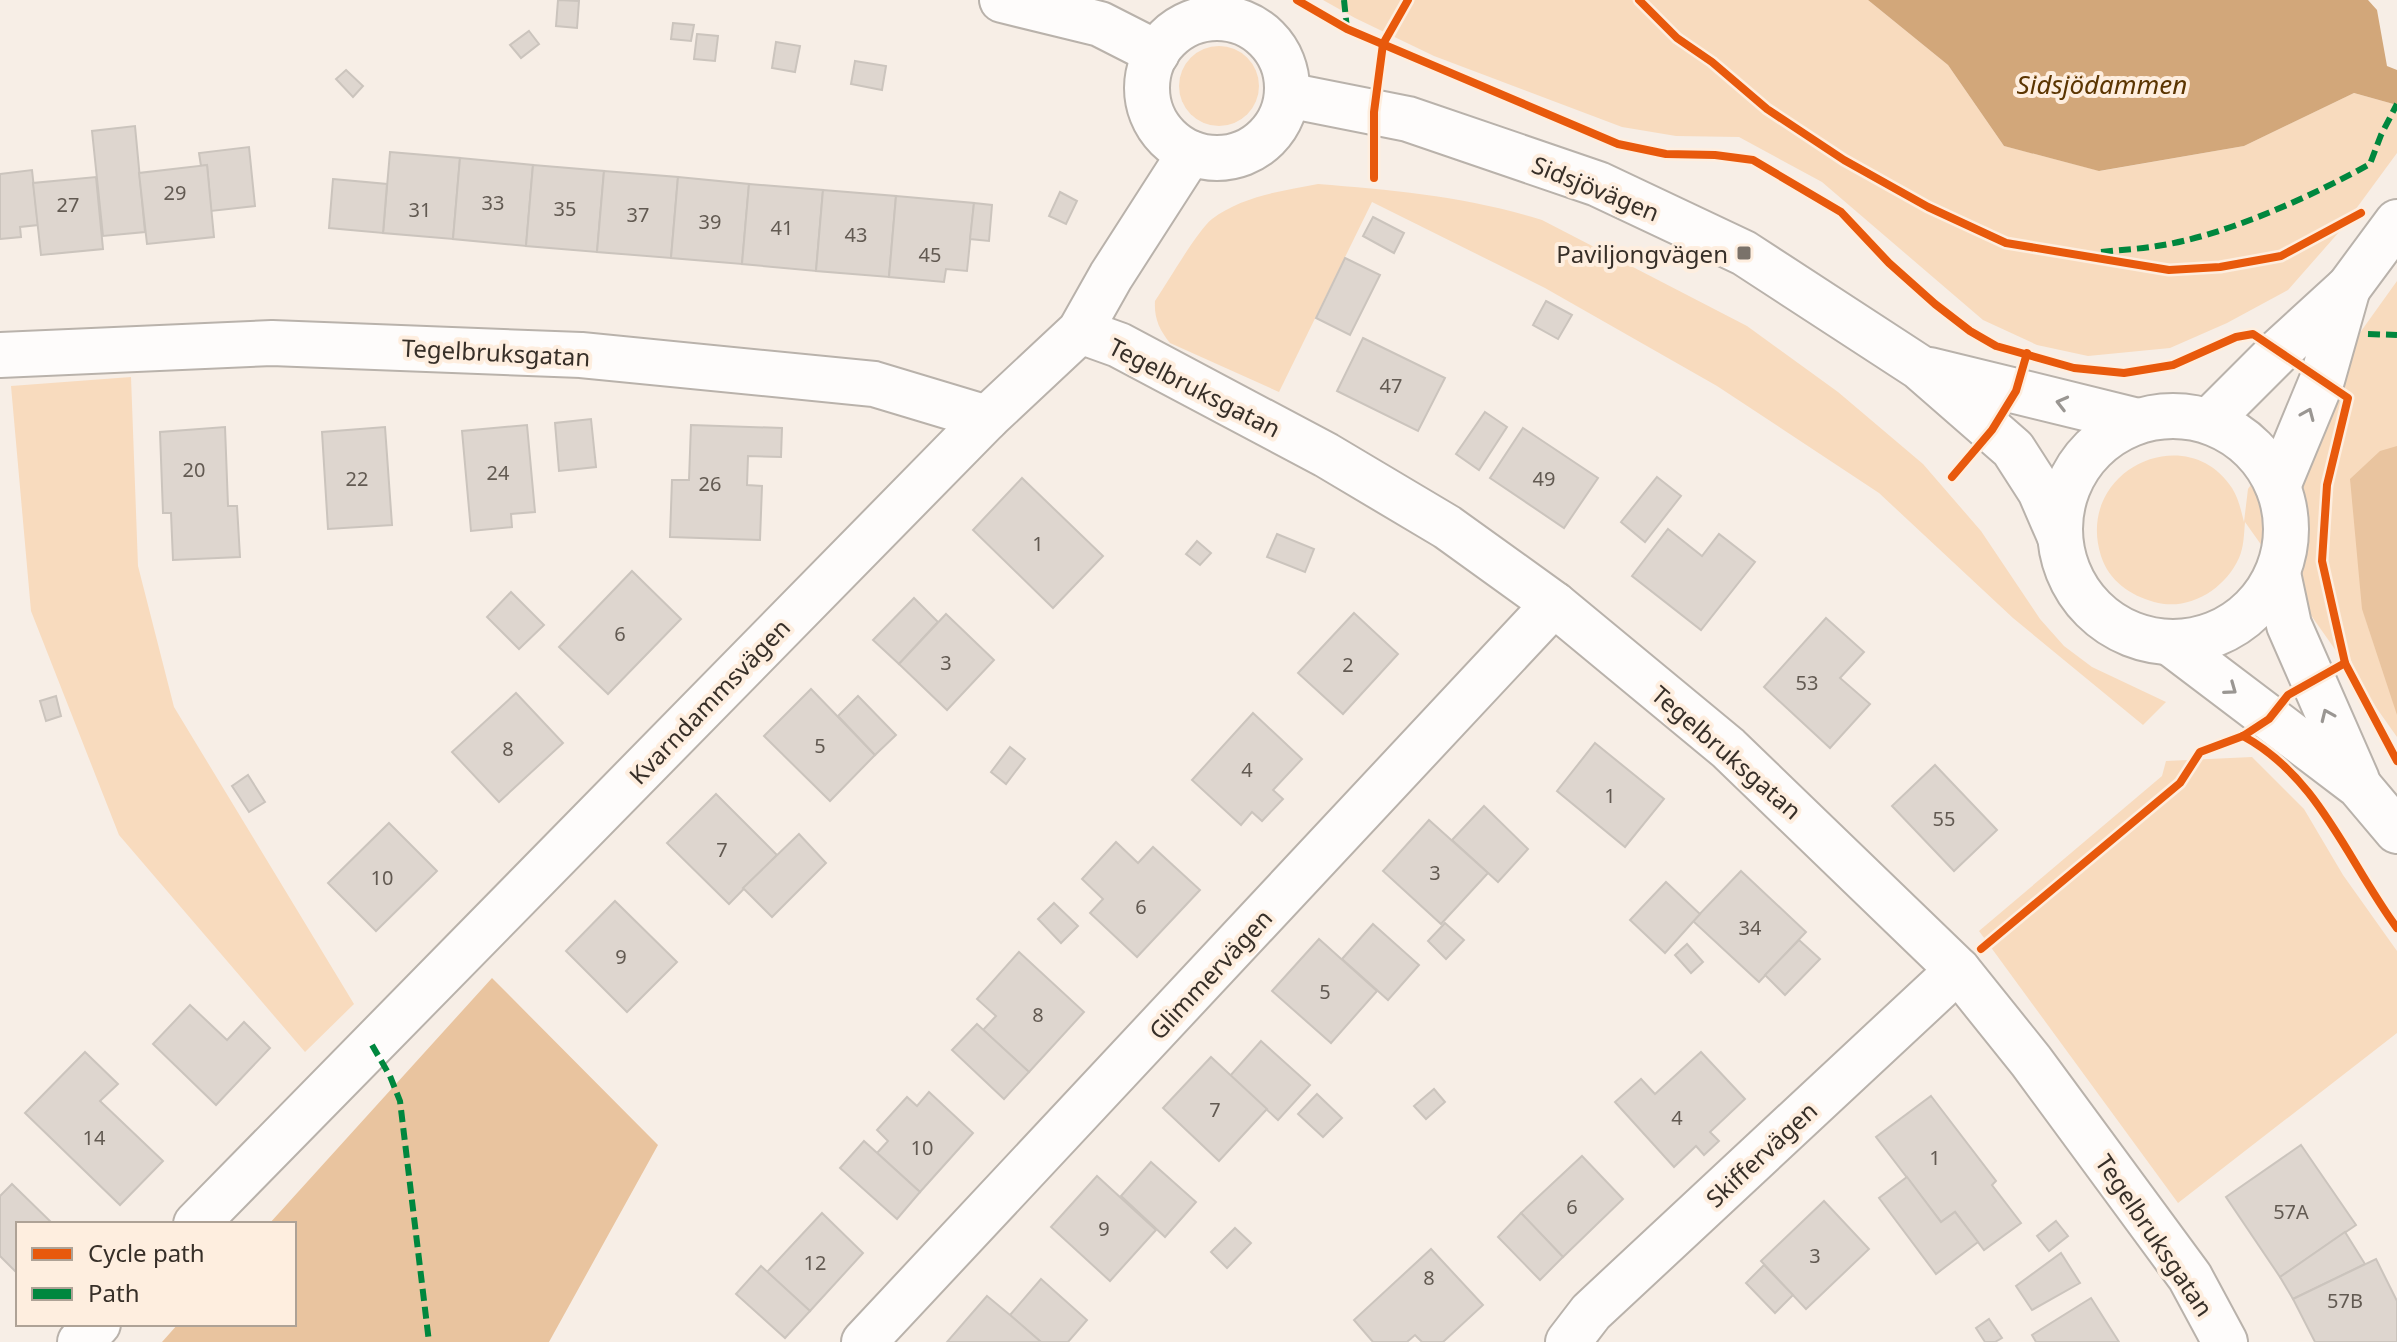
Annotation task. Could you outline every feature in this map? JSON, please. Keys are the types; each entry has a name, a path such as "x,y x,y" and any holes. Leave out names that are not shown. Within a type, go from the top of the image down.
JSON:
{"street":[{"path":"1002,0 1100,24 1157,53"},
{"path":"1203,19 1233,20 1259,32 1277,51 1287,79 1287,95 1284,111 1270,135 1247,152 1222,158 1190,153 1169,138 1157,123 1150,106 1148,80 1157,53 1172,35 1203,19"},
{"name":"Sidsjövägen","path":"1287,95 1408,119 1598,184 1744,253 1919,367 2013,449 2040,491 2060,537"},
{"name":"Kvarndammsvägen","path":"198,1222 987,418 1080,331 1111,276 1190,153"},
{"path":"2209,421 2349,287 2397,222"},
{"path":"2278,486 2322,380 2349,287"},
{"name":"Tegelbruksgatan","path":"1080,331 1119,345 1326,455 1447,527 1554,604 1728,748 1958,970 2031,1061 2190,1277 2225,1342"},
{"name":"Tegelbruksgatan","path":"0,355 272,343 581,355 874,384 987,418"},
{"name":"Sidsjövägen","path":"1919,367 2138,421"},
{"path":"2179,415 2209,421 2241,438 2263,459 2278,486 2287,534 2278,573 2256,606 2222,631 2196,640 2169,642 2131,634 2101,616 2079,591 2063,557 2060,537 2063,502 2072,477 2090,452 2109,435 2138,421 2179,415"},
{"path":"2278,573 2289,625 2359,786"},
{"name":"Glimmervägen","path":"864,1342 1554,604"},
{"path":"2169,642 2359,786 2397,831"},
{"name":"Skiffervägen","path":"1568,1342 1591,1312 1958,970"},
{"path":"80,1342 96,1326"}],"shaded area":[{"path":"1323,0 1868,0 1948,65 2004,146 2100,171 2244,146 2354,93 2397,105 2397,153 2339,232 2288,290 2227,323 2170,348 2088,356 2037,345 1983,320 1822,182 1739,137 1676,136 1622,127 1434,56"},
{"path":"1219,46 1234,49 1247,58 1256,71 1259,86 1256,101 1247,114 1234,123 1219,126 1204,123 1191,114 1182,101 1179,86 1182,71 1191,58 1204,49"},
{"path":"1318,184 1459,200 1542,220 1747,326 1838,392 1923,464 1981,531 2040,619 2064,646 2092,667 2166,702 2143,725 2013,618 1879,493 1717,386 1545,288 1372,202 1279,392 1170,343 1158,323 1155,301 1206,225 1224,211 1249,200"},
{"path":"2397,281 2397,737 2245,522 2241,554 2233,569 2215,588 2193,601 2180,604 2154,602 2115,580 2101,556 2097,526 2104,499 2119,478 2140,464 2164,456 2189,457 2212,467 2232,488 2244,522 2248,489"},
{"path":"131,377 138,566 174,707 354,1004 305,1052 119,835 31,611 11,386"},
{"path":"2397,446 2397,715 2362,609 2350,479 2380,451"},
{"path":"2252,757 2304,809 2343,875 2397,951 2397,1033 2178,1203 1979,931 2162,776 2166,761"},
{"path":"492,978 658,1145 549,1342 162,1342 176,1326 296,1326 296,1222 271,1222"}],"water":[{"name":"Sidsjödammen","path":"1868,0 2368,0 2377,10 2387,66 2397,70 2397,105 2354,93 2244,146 2099,171 2004,146 1948,65"}],"building":[{"path":"558,0 579,1 577,28 556,26"},
{"path":"673,23 694,25 691,41 671,39"},
{"path":"529,31 539,44 521,58 510,45"},
{"path":"697,34 718,36 715,61 694,59"},
{"path":"776,42 800,46 795,72 772,68"},
{"path":"855,61 886,66 882,90 851,84"},
{"path":"346,70 363,86 353,97 336,79"},
{"path":"135,126 145,232 103,236 92,131"},
{"path":"249,147 255,206 211,211 207,165 201,166 199,153"},
{"path":"390,152 460,158 453,239 383,233"},
{"path":"460,158 533,165 526,246 453,239"},
{"path":"207,165 214,237 147,244 139,173"},
{"path":"533,165 604,171 597,252 526,246"},
{"path":"32,170 38,225 20,227 21,237 0,239 0,174"},
{"path":"604,171 678,177 671,258 597,252"},
{"path":"96,177 103,249 41,255 33,183"},
{"path":"678,177 749,184 742,264 671,258"},
{"path":"333,179 387,184 383,233 329,228"},
{"path":"749,184 823,190 816,271 742,264"},
{"path":"823,190 896,196 889,277 816,271"},
{"path":"1060,192 1077,201 1066,224 1049,216"},
{"path":"896,196 974,203 967,271 946,269 944,282 889,277"},
{"path":"974,203 992,205 989,241 970,239"},
{"path":"1373,217 1404,233 1394,253 1363,236"},
{"path":"1345,258 1380,275 1350,335 1316,318"},
{"path":"1546,301 1572,315 1558,339 1533,325"},
{"path":"1363,338 1445,378 1418,431 1337,391"},
{"path":"1485,412 1507,427 1479,470 1456,454"},
{"path":"591,419 596,467 559,471 555,423"},
{"path":"527,425 535,512 511,514 512,527 471,531 462,431"},
{"path":"691,425 782,428 781,457 748,456 747,485 762,486 760,540 670,537 672,480 689,480"},
{"path":"225,427 228,506 237,506 240,557 173,560 171,513 163,513 160,432"},
{"path":"385,427 392,525 328,529 322,432"},
{"path":"1523,428 1598,478 1564,528 1490,478"},
{"path":"1657,477 1681,496 1645,542 1621,522"},
{"path":"1022,478 1103,556 1053,608 973,530"},
{"path":"1668,529 1702,556 1719,534 1755,562 1701,630 1632,576"},
{"path":"1277,534 1314,549 1305,572 1267,557"},
{"path":"1197,541 1211,553 1200,565 1186,554"},
{"path":"632,571 681,619 608,694 559,647"},
{"path":"511,592 544,625 519,649 487,617"},
{"path":"914,598 938,622 899,664 873,640"},
{"path":"1354,613 1398,654 1343,714 1298,673"},
{"path":"946,614 994,660 947,710 899,664"},
{"path":"1826,618 1864,652 1840,678 1870,704 1830,748 1764,687"},
{"path":"811,689 875,755 830,801 764,736"},
{"path":"516,693 563,743 499,802 452,752"},
{"path":"56,696 61,716 46,721 40,701"},
{"path":"858,696 896,735 875,755 838,716"},
{"path":"1253,713 1302,759 1273,790 1283,799 1262,821 1252,812 1241,825 1192,780"},
{"path":"1595,743 1664,799 1625,847 1557,791"},
{"path":"1010,747 1025,759 1006,784 991,772"},
{"path":"1935,765 1997,830 1954,871 1892,806"},
{"path":"248,775 265,802 249,812 232,786"},
{"path":"716,794 777,855 729,904 667,843"},
{"path":"1484,806 1528,849 1498,882 1452,840"},
{"path":"1429,820 1488,873 1441,924 1383,871"},
{"path":"389,823 437,871 376,931 328,883"},
{"path":"799,834 826,863 772,917 743,888"},
{"path":"1116,842 1138,863 1153,847 1200,890 1137,957 1090,913 1103,899 1082,879"},
{"path":"1741,871 1806,932 1759,982 1693,921"},
{"path":"1666,882 1700,914 1665,953 1630,920"},
{"path":"615,901 677,962 627,1012 566,951"},
{"path":"1054,903 1078,926 1061,943 1038,919"},
{"path":"1445,923 1464,940 1446,959 1428,941"},
{"path":"1373,924 1419,965 1388,1000 1342,959"},
{"path":"1319,939 1377,991 1331,1043 1272,991"},
{"path":"1799,940 1820,959 1785,995 1765,975"},
{"path":"1687,944 1703,962 1691,973 1675,955"},
{"path":"1019,952 1084,1012 1029,1072 983,1030 996,1016 977,999"},
{"path":"190,1005 227,1040 244,1022 270,1048 216,1105 153,1044"},
{"path":"977,1024 1029,1072 1004,1099 952,1050"},
{"path":"1261,1041 1310,1085 1278,1120 1230,1076"},
{"path":"85,1052 118,1084 100,1101 163,1161 120,1205 25,1113"},
{"path":"1701,1052 1745,1099 1710,1132 1719,1141 1704,1155 1696,1146 1674,1167 1615,1102 1641,1079 1655,1094"},
{"path":"1211,1057 1267,1109 1219,1161 1163,1108"},
{"path":"1434,1089 1445,1102 1426,1119 1414,1106"},
{"path":"929,1092 973,1133 920,1192 877,1153 888,1141 877,1130 907,1097 917,1106"},
{"path":"1317,1094 1342,1118 1323,1137 1298,1114"},
{"path":"1931,1096 1996,1181 1992,1185 2021,1223 1984,1250 1955,1212 1941,1222 1876,1137"},
{"path":"864,1141 920,1192 897,1219 840,1168"},
{"path":"2301,1145 2356,1225 2280,1277 2226,1197"},
{"path":"1582,1156 1623,1199 1563,1257 1521,1213"},
{"path":"1151,1162 1196,1202 1165,1237 1121,1196"},
{"path":"1097,1176 1156,1230 1110,1281 1051,1227"},
{"path":"1907,1177 1941,1222 1955,1212 1978,1242 1936,1274 1879,1198"},
{"path":"12,1184 51,1222 16,1222 16,1272 0,1256 0,1196"},
{"path":"1824,1201 1869,1249 1806,1309 1761,1261"},
{"path":"822,1213 863,1253 810,1311 767,1272"},
{"path":"1521,1213 1563,1257 1540,1280 1498,1237"},
{"path":"2056,1221 2068,1236 2049,1251 2037,1236"},
{"path":"1235,1228 1251,1243 1227,1268 1211,1252"},
{"path":"2345,1232 2365,1264 2293,1299 2280,1277"},
{"path":"1431,1249 1483,1305 1443,1342 1422,1342 1415,1335 1407,1342 1373,1342 1354,1320"},
{"path":"2061,1253 2080,1283 2032,1310 2016,1286"},
{"path":"2376,1259 2397,1301 2397,1342 2315,1342 2293,1299"},
{"path":"1764,1265 1793,1295 1775,1313 1746,1283"},
{"path":"761,1266 810,1311 785,1338 736,1294"},
{"path":"1041,1279 1087,1320 1068,1342 1041,1342 1010,1315"},
{"path":"987,1296 1010,1315 1041,1342 947,1342"},
{"path":"2091,1298 2119,1342 2036,1342 2032,1335"},
{"path":"1989,1319 2002,1338 1995,1342 1985,1342 1976,1328"}],"marked path":[{"path":"1344,0 1347,29"},
{"path":"2101,252 2157,246 2211,234 2321,189 2370,164 2397,104"},
{"path":"2368,334 2397,335"},
{"path":"372,1045 400,1101 429,1342"}],"cycle path":[{"path":"1297,0 1347,29 1618,144 1666,154 1753,160 1841,212 1889,263 1935,304 1996,346 2074,368 2124,373 2173,365 2236,337 2253,334 2348,398 2327,485 2322,561 2345,663 2397,761"},
{"path":"1374,178 1374,112 1383,44 1408,0"},
{"path":"1639,0 1677,38 1712,62 1767,109 1844,160 1928,207 2006,243 2169,270 2220,267 2281,256 2361,213"},
{"path":"1952,477 1992,430 2016,391 2027,353"},
{"path":"1981,949 2180,783 2200,752 2243,736 2269,719 2288,695 2345,663"},
{"path":"2243,736 2269,753 2312,797 2397,928"}],"place":[{"name":"Paviljongvägen","path":"1744,253"}]}
